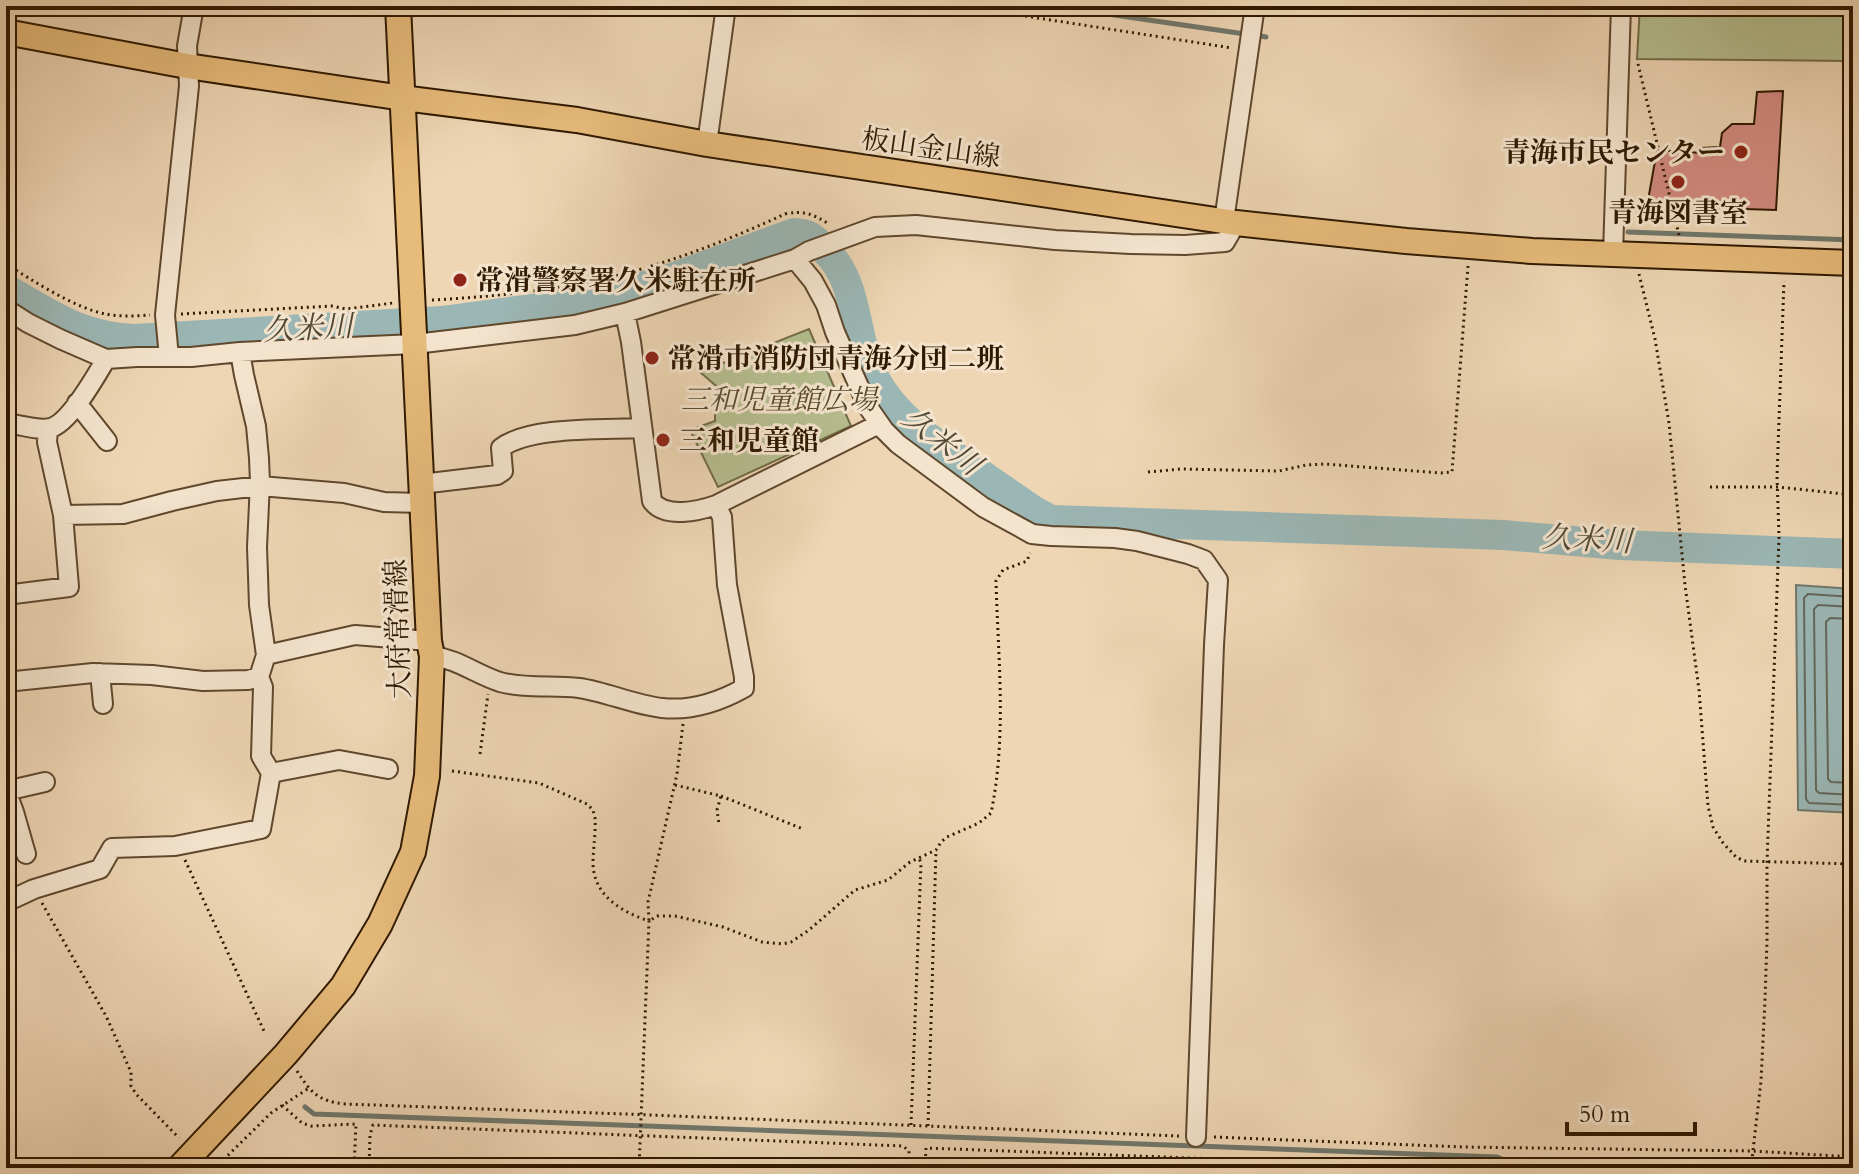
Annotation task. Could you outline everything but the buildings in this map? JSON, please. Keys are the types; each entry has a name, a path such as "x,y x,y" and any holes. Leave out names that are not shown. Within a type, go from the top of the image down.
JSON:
{"main road":[{"name":"大府常滑線","path":"187,1160 286,1054 343,986 380,924 413,852 427,776 430,648 398,6"},
{"name":"板山金山線","path":"6,32 187,66 577,120 707,144 1230,222 1469,246 1853,263"}],"street":[{"path":"168,353 165,321 189,86 187,46 194,6"},
{"path":"707,144 726,6"},
{"path":"6,309 28,323 106,359 168,353 191,357 415,344 575,325 625,313 795,259 875,227 916,225 1055,240 1185,245 1225,242 1230,222 1255,6"},
{"path":"1613,254 1621,6"},
{"path":"795,259 813,281 826,305 868,407 898,444 983,507 1032,534 1115,538 1152,545 1204,560 1218,580 1196,1137"},
{"path":"625,313 652,501 656,507 666,511 696,511 716,505 879,424"},
{"path":"6,321 28,323"},
{"path":"6,902 34,889 100,869 112,848 180,845 261,829 271,773 261,756 263,687 259,677 266,655 257,569 260,486 256,426 240,352"},
{"path":"6,425 48,429 57,424 88,390 106,359"},
{"path":"77,403 107,441"},
{"path":"63,515 123,514 187,498 260,486 324,491 384,502 497,475 503,471 501,448 523,437 641,428"},
{"path":"6,595 77,589 47,442 48,429"},
{"path":"266,655 355,635 430,648 489,677 535,694 576,681 661,708 685,708 725,699 744,688 744,677 727,585 722,517 716,505"},
{"path":"6,682 100,673 203,681 259,677"},
{"path":"100,673 103,704"},
{"path":"271,773 339,760 388,769"},
{"path":"26,854 6,791 45,782"}],"path":[{"path":"960,6 1248,50"},
{"path":"1637,59 1684,257"},
{"path":"1148,472 1181,469 1279,471 1325,464 1452,472 1469,246"},
{"path":"1639,255 1637,267 1669,423 1699,690 1708,806 1713,827 1723,843 1744,861 1853,864"},
{"path":"1751,1168 1761,1081 1767,940 1785,261"},
{"path":"1710,487 1778,487 1853,495"},
{"path":"928,1126 936,850 947,837 979,823 991,813 1001,700 996,581 1003,570 1027,561 1032,534"},
{"path":"480,754 489,677"},
{"path":"639,1168 648,902 674,785 685,708"},
{"path":"452,771 539,783 587,804 595,818 593,867 603,892 628,914 649,921"},
{"path":"674,785 721,796 803,829"},
{"path":"719,824 717,810 721,796"},
{"path":"180,845 264,1031"},
{"path":"649,921 657,916 675,916 723,927 762,942 783,944 809,930 855,890 888,880 918,857 936,850"},
{"path":"911,1125 921,863 918,857"},
{"path":"34,889 106,1016 131,1072 131,1086 187,1160"},
{"path":"286,1054 317,1097 345,1104 1464,1147 1753,1151 1853,1157"},
{"path":"215,1168 271,1113 309,1088"},
{"path":"282,1105 302,1123 311,1126 356,1124 354,1168"},
{"path":"369,1168 373,1125 903,1146 909,1151 909,1168"},
{"path":"925,1168 926,1148 1455,1168"}],"green space":[{"path":"1640,6 1850,6 1852,61 1637,59"},
{"name":"三和児童館広場","path":"809,329 851,426 718,487 690,430 715,421 715,403 722,391 700,372"}],"water":[{"path":"1796,585 1853,589 1853,813 1798,810"}],"waterway":[{"path":"1052,6 1245,34"},
{"path":"1255,35 1266,37"},
{"path":"1628,232 1853,240"},
{"name":"久米川","path":"6,289 82,329 135,339 442,321 569,304 631,290 794,233 804,234 821,246 845,279 868,363 892,404 938,445 1051,520 1503,535 1620,545 1853,554"},
{"path":"305,1107 314,1114 1497,1157 1502,1159 1505,1168"},
{"path":"1724,1168 1759,1168"}],"place":[{"name":"青海市民センター","path":"1741,152"},
{"name":"青海図書室","path":"1678,182"},
{"name":"常滑警察署久米駐在所","path":"460,280"},
{"name":"常滑市消防団青海分団二班","path":"652,358"},
{"name":"三和児童館","path":"663,440"}]}
